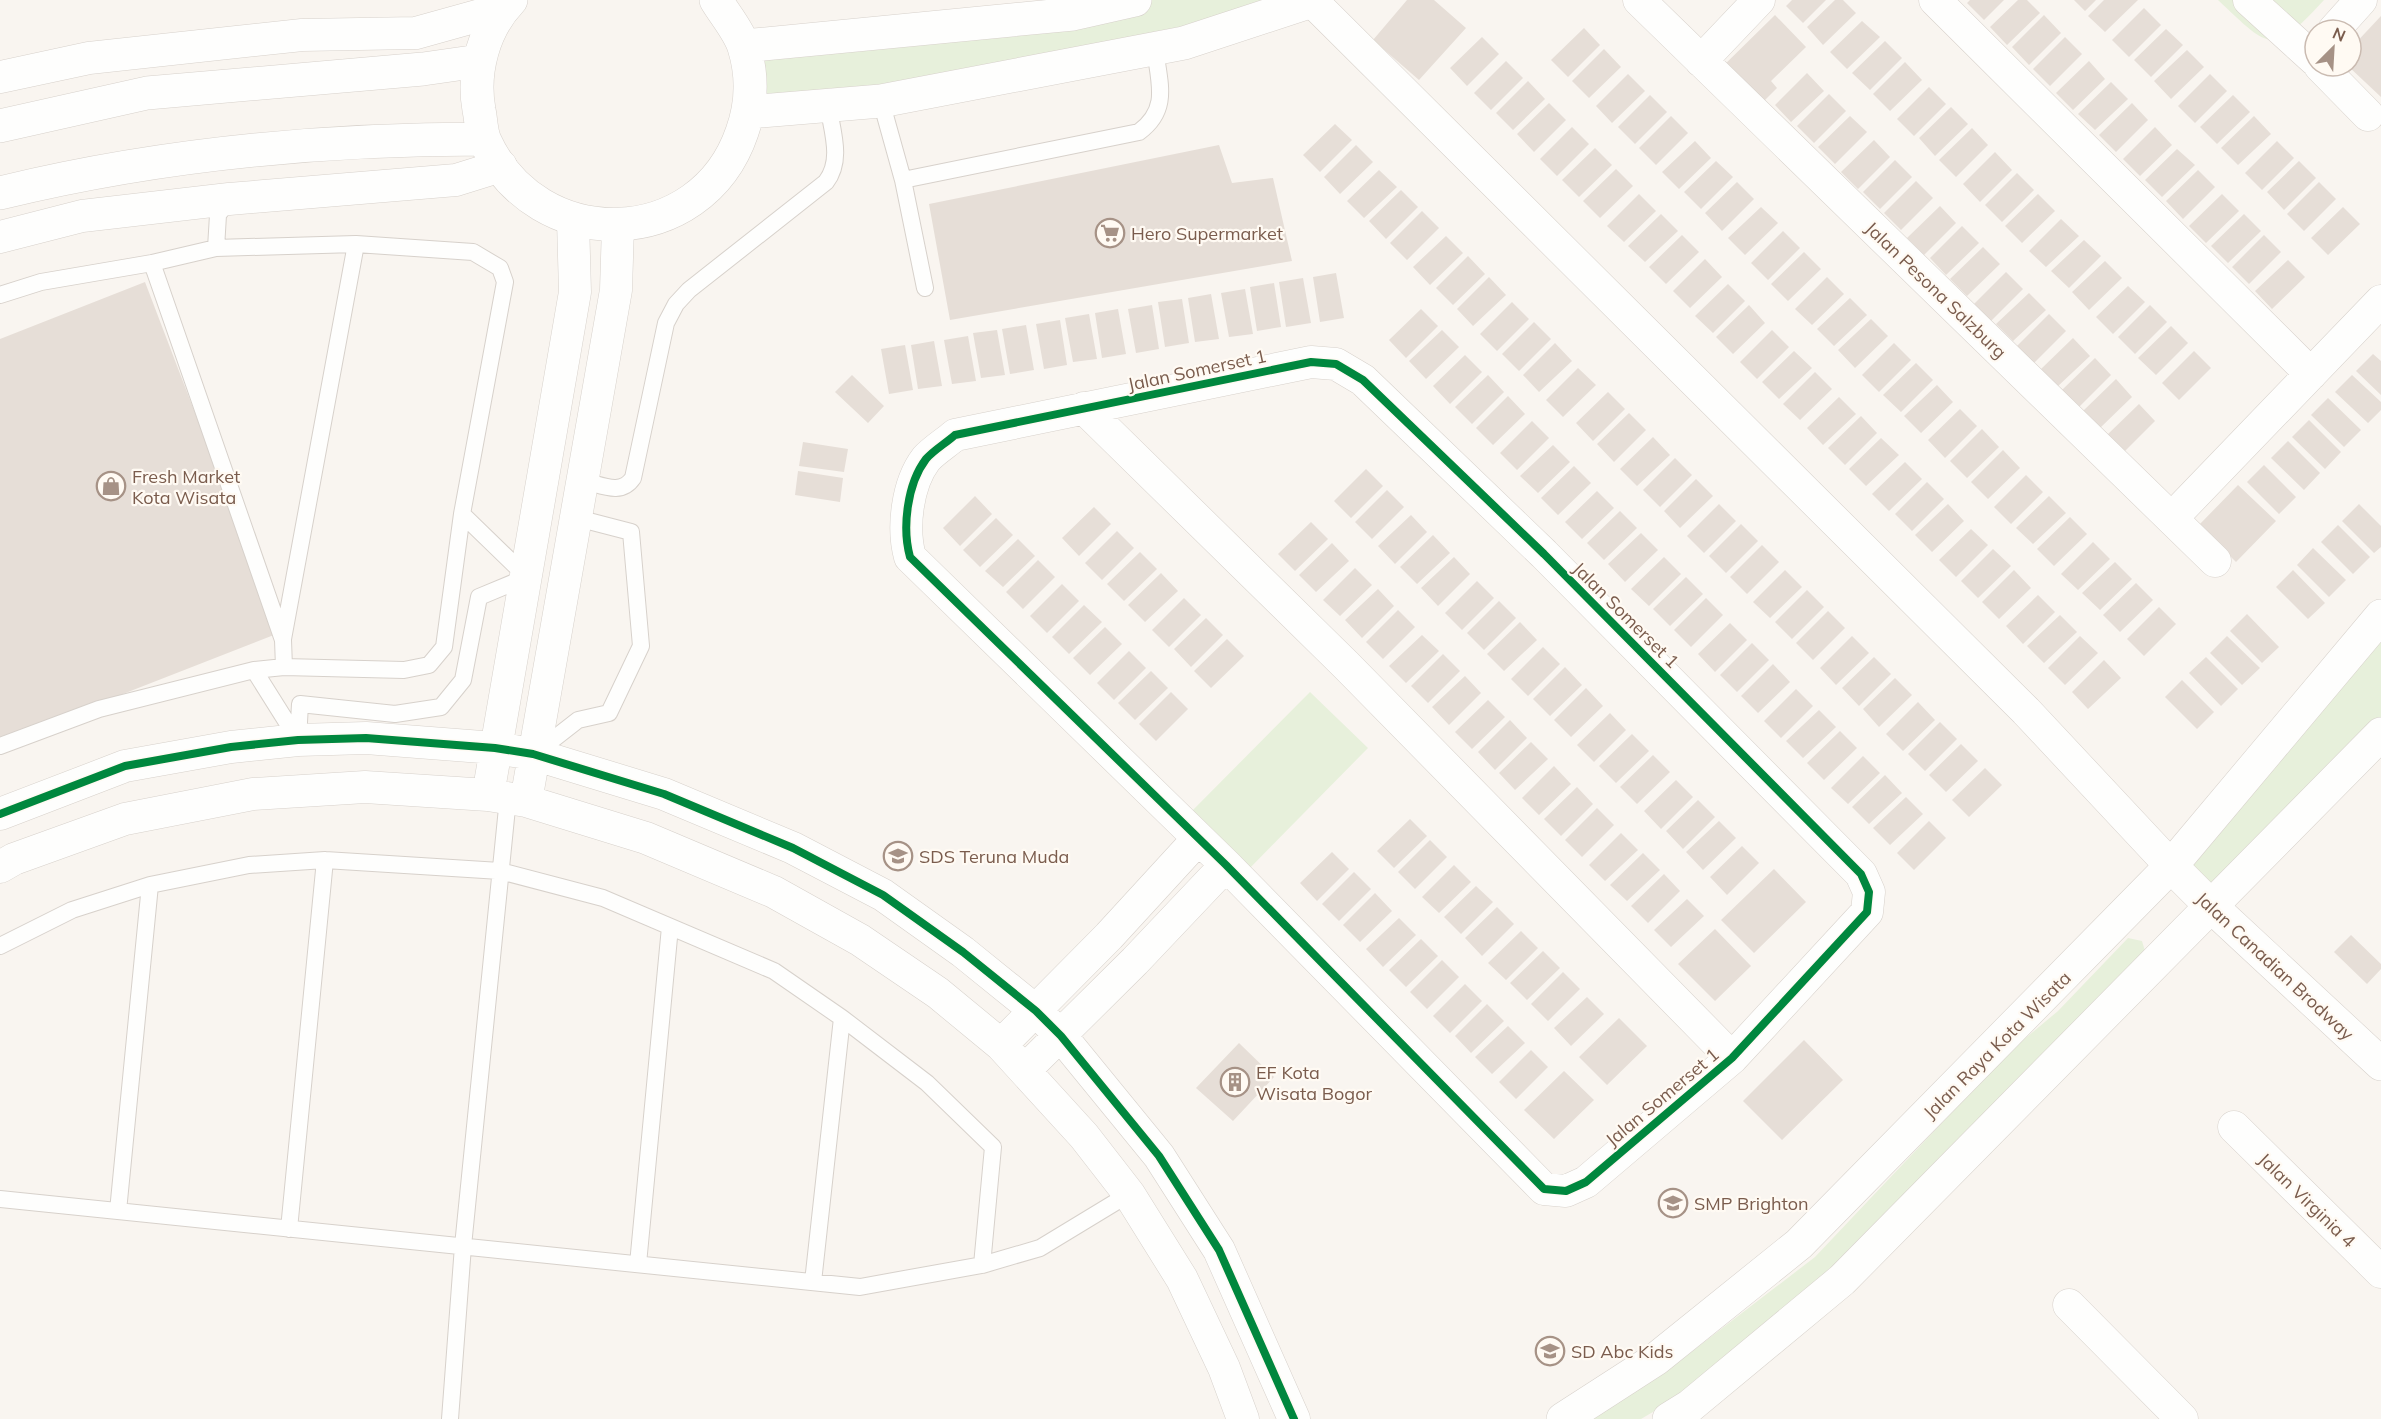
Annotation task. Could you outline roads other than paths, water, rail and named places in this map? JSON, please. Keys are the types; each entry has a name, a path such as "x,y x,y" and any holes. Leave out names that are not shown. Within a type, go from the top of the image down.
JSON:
{"street":[{"path":"507,5 488,34 479,61 477,97 493,153 533,199 573,220 618,226 664,216 705,192 734,156 749,112 751,78 744,46 716,0"},
{"path":"744,46 1073,14 1135,0"},
{"name":"Jalan Pesona Salzburg","path":"1639,0 2215,561"},
{"path":"1701,61 1760,0"},
{"path":"1935,0 2311,374"},
{"path":"2249,0 2303,47"},
{"path":"2345,18 2361,0"},
{"path":"749,112 881,101 1155,49 1184,43 1312,1 2026,711 2171,866"},
{"path":"0,77 101,56 302,35 416,33 507,5"},
{"path":"0,126 147,93 423,69 479,61"},
{"path":"2333,78 2368,116"},
{"path":"0,193 75,175 151,161 256,149 392,139 493,153"},
{"path":"0,237 82,216 229,199 456,180 493,153"},
{"path":"507,798 495,747 574,292 573,220"},
{"path":"507,798 533,754 584,481 616,290 618,226"},
{"path":"2172,518 2381,301"},
{"name":"Jalan Somerset 1","path":"1311,362 1336,364 1363,380 1544,554 1861,874 1869,892 1867,912 1732,1058 1586,1182 1566,1191 1544,1189 1198,839 910,557 905,538 912,488 926,459 955,435 1311,362"},
{"path":"1084,408 1354,674 1732,1058"},
{"name":"Jalan Raya Kota Wisata","path":"1563,1419 1656,1359 1799,1244 2171,866 2381,616"},
{"path":"1669,1419 1690,1406 1842,1280 2212,908 2381,734"},
{"path":"0,814 125,766 231,747 298,740 366,738 495,747 533,754 664,794 793,848 883,895 963,952 1036,1011 1060,1036 1160,1156 1219,1250 1294,1419"},
{"path":"0,867 14,859 124,819 253,794 365,787 507,798 646,838 774,892 860,940 938,993 1000,1045 1084,1136 1129,1194 1182,1279 1224,1368 1243,1419"},
{"path":"1000,1045 1036,1011 1198,839"},
{"path":"1025,1070 1226,865"},
{"name":"Jalan Canadian Brodway","path":"2171,866 2212,908 2381,1064"},
{"name":"Jalan Virginia 4","path":"2234,1127 2381,1272"},
{"path":"2069,1305 2168,1415"}],"lane":[{"path":"903,180 1139,132 1153,122 1161,103 1155,49"},
{"path":"881,101 903,180 925,288"},
{"path":"584,481 618,490 628,486 633,478 666,323 676,304 689,290 826,182 834,171 836,158 828,105"},
{"path":"216,248 218,215 229,199"},
{"path":"285,667 283,640 356,244"},
{"path":"0,295 41,282 152,263 216,248 356,244 473,252 500,268 505,282 462,514 444,647 429,665 404,670 285,667 254,670 99,709 0,746"},
{"path":"152,263 283,640"},
{"path":"298,740 300,704 395,714 441,707 463,680 479,597 526,577 462,514"},
{"path":"533,754 578,720 609,713 641,646 631,532 577,518"},
{"path":"254,670 298,740"},
{"path":"450,1419 464,1246 507,798"},
{"path":"289,1229 325,860"},
{"path":"0,946 72,910 150,885 249,865 325,860 500,871 603,898 774,971 842,1018 927,1083 993,1147 982,1265"},
{"path":"118,1211 150,885"},
{"path":"638,1264 670,927"},
{"path":"813,1282 842,1018"},
{"path":"0,1199 860,1287 982,1265 1040,1248 1129,1194"}],"place":[{"name":"Hero Supermarket","path":"1110,233"},
{"name":"Fresh Market Kota Wisata","path":"111,486"},
{"name":"SDS Teruna Muda","path":"898,856"},
{"name":"EF Kota Wisata Bogor","path":"1235,1082"},
{"name":"SMP Brighton","path":"1673,1203"},
{"name":"SD Abc Kids","path":"1550,1351"}]}
